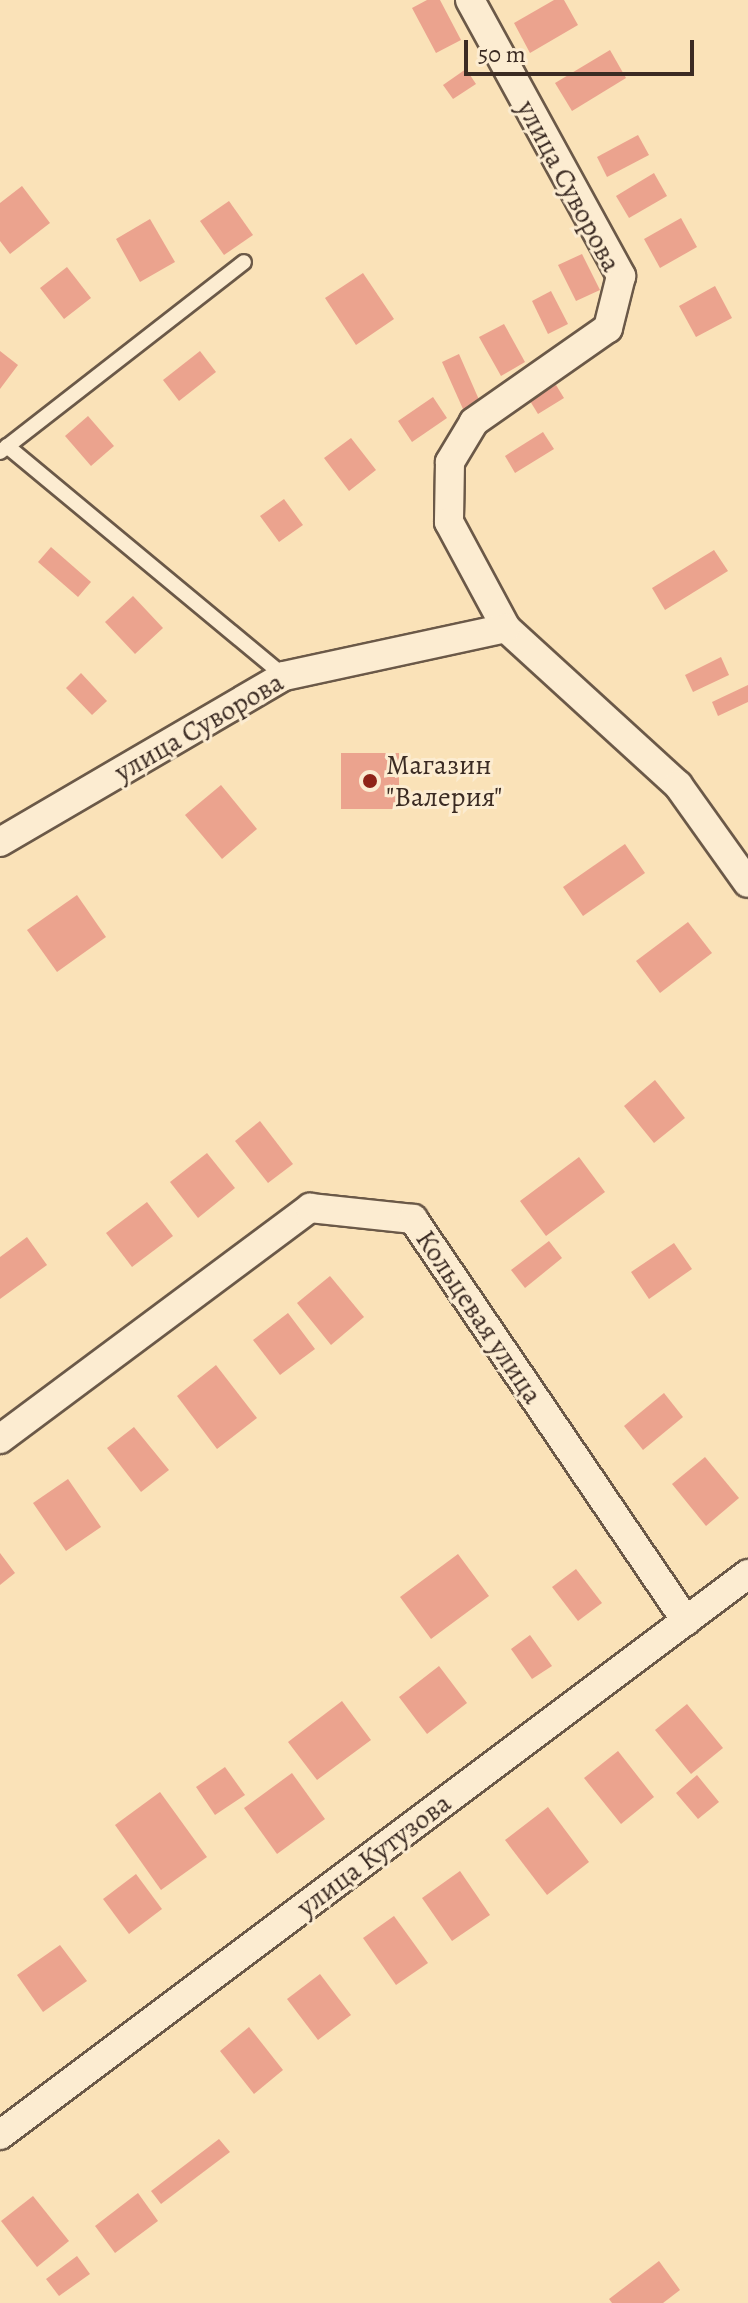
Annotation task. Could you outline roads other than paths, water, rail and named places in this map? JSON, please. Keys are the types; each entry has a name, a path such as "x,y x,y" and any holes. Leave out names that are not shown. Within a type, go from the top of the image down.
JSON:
{"street":[{"name":"улица Суворова","path":"470,0 621,276 608,328 474,422 450,462 449,522 506,628 678,785 748,883"},
{"name":"улица Суворова","path":"0,842 284,676 506,628"},
{"name":"Кольцевая улица","path":"0,1439 310,1208 413,1219 686,1621"},
{"name":"улица Кутузова","path":"0,2135 748,1574"}],"lane":[{"path":"244,262 4,449 284,676"}],"place":[{"name":"Магазин \"Валерия\"","path":"370,781"}]}
